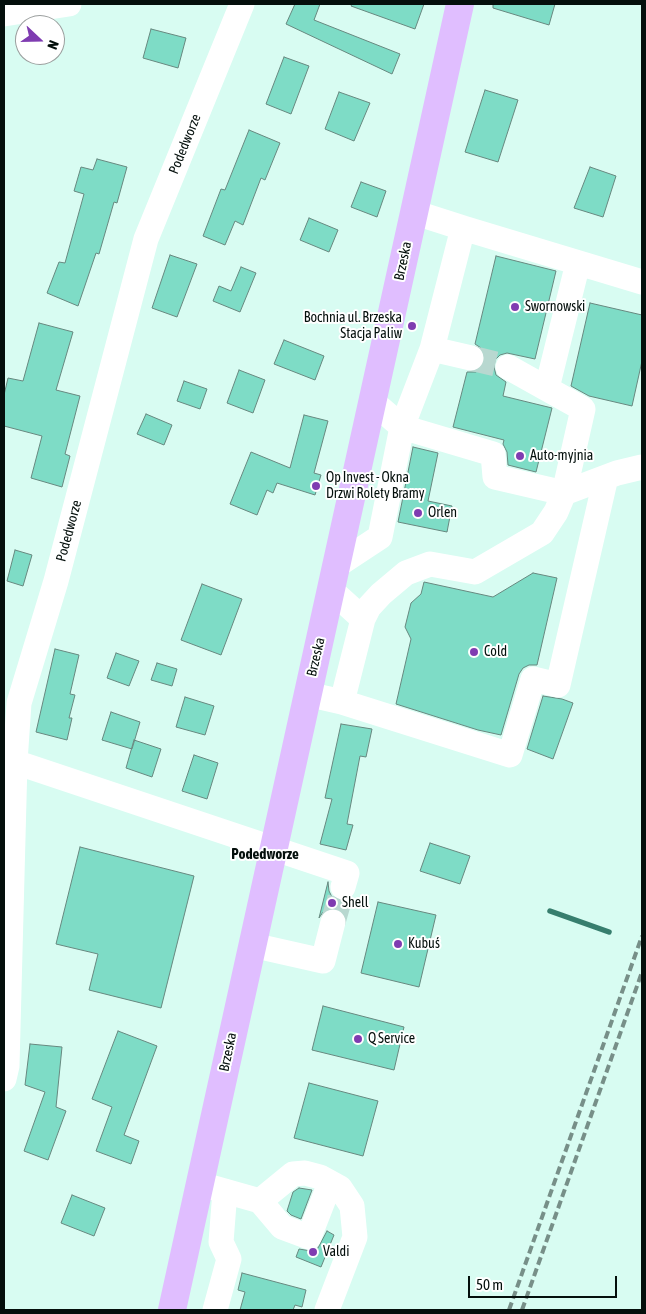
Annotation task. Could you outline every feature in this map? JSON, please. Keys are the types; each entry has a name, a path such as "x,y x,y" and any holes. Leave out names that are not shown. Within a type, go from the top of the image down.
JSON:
{"main road":[{"name":"Brzeska","path":"172,1310 213,1188 252,945 460,4"}],"street":[{"path":"4,14 69,4"},
{"name":"Podedworze","path":"4,1079 7,1066 15,762 19,703 56,581 146,238 242,4"},
{"path":"413,212 642,282"},
{"path":"363,619 333,578 380,537 402,427 432,349 463,228"},
{"path":"547,388 578,263"},
{"path":"432,349 471,358"},
{"path":"342,702 363,619 369,607 381,594 406,573 430,564 475,572 542,532 556,512 564,492 583,409 508,367"},
{"path":"372,402 402,427 493,454 496,477 564,492 642,467"},
{"path":"307,694 342,702 510,755 533,679 558,684 606,477"},
{"path":"15,762 347,873 343,887"},
{"path":"252,945 323,961 333,922"},
{"path":"260,1201 293,1174 305,1173 320,1177 340,1188 352,1206 355,1236 327,1310"},
{"path":"215,1310 229,1259 221,1242 213,1188 260,1201 282,1227 309,1237 330,1183"}],"building":[{"path":"295,4 320,4 314,20 400,54 392,74 286,24"},
{"path":"352,4 424,4 415,29 351,6"},
{"path":"493,4 555,4 549,25 493,8"},
{"path":"151,29 186,38 178,68 143,58"},
{"path":"284,57 309,66 291,114 266,104"},
{"path":"485,90 518,100 498,162 465,152"},
{"path":"339,92 370,103 354,141 325,129"},
{"path":"249,130 280,143 265,180 261,178 243,225 235,221 225,245 203,236 221,189 225,190"},
{"path":"97,159 127,167 117,203 114,202 99,254 96,253 78,306 47,293 59,262 65,263 84,194 74,191 81,167 93,170"},
{"path":"590,167 616,176 603,217 574,208"},
{"path":"361,182 386,191 377,217 351,207"},
{"path":"309,218 338,230 329,252 300,240"},
{"path":"170,255 197,264 177,317 152,308"},
{"path":"496,256 556,271 535,359 507,353 500,355 495,360 494,367 496,375 506,382 503,396 552,408 536,472 508,465 507,452 503,444 504,440 453,427 467,372 476,372 485,362 485,353 475,344"},
{"path":"241,267 256,273 240,312 213,301 219,286 231,291"},
{"path":"590,303 642,315 642,361 632,406 589,396 571,386"},
{"path":"39,323 73,332 56,390 80,396 65,454 70,456 62,487 31,478 42,436 4,426 4,395 8,378 23,381"},
{"path":"284,340 324,356 315,380 274,364"},
{"path":"239,370 265,380 253,413 227,403"},
{"path":"184,381 207,389 200,409 177,401"},
{"path":"146,414 172,425 164,445 137,434"},
{"path":"304,415 328,421 314,473 321,475 315,495 277,483 273,493 267,490 257,515 230,504 251,452 290,468"},
{"path":"413,447 438,453 428,501 452,506 447,532 398,522"},
{"path":"15,550 32,555 23,586 7,581"},
{"name":"Cold","path":"533,573 557,578 537,665 529,665 523,668 519,674 501,735 478,730 396,704 411,639 405,627 411,603 421,594 424,582 493,597"},
{"path":"202,584 242,599 221,655 181,640"},
{"path":"55,649 79,655 70,694 75,695 69,718 72,718 67,740 36,732"},
{"path":"116,653 139,661 129,686 107,678"},
{"path":"157,663 177,669 172,686 151,680"},
{"path":"543,696 573,703 553,759 527,749"},
{"path":"185,697 214,706 205,735 176,727"},
{"path":"111,712 140,722 132,749 102,740"},
{"path":"341,724 372,729 366,757 360,756 347,824 353,825 346,850 320,844 332,799 325,798"},
{"path":"134,740 161,749 152,777 126,768"},
{"path":"194,755 218,763 207,799 182,791"},
{"path":"430,843 470,856 460,884 420,871"},
{"path":"80,847 194,876 161,1008 89,990 98,954 56,944"},
{"path":"328,882 332,897 343,901 340,910 329,908 319,918"},
{"name":"Kubuś","path":"378,902 436,915 419,987 361,973"},
{"name":"Q Service","path":"323,1006 404,1027 394,1070 312,1050"},
{"path":"118,1031 157,1046 124,1135 139,1141 131,1164 96,1151 112,1107 92,1099"},
{"path":"30,1044 62,1047 56,1107 66,1111 48,1160 24,1151 45,1092 25,1085"},
{"path":"309,1083 378,1101 363,1156 294,1138"},
{"path":"299,1188 312,1190 301,1219 287,1211 293,1192"},
{"path":"72,1195 105,1208 94,1236 61,1223"},
{"name":"Valdi","path":"327,1231 334,1235 321,1267 296,1257 299,1249 311,1251 318,1248"},
{"path":"242,1273 306,1290 302,1307 295,1305 293,1310 240,1310 245,1292 238,1290"}],"waterway":[{"path":"550,911 609,932"}],"tunnel":[{"path":"471,358 508,367"},
{"path":"333,922 343,887"}],"railway":[{"path":"509,1310 642,936"},
{"path":"522,1310 642,972"}],"place":[{"name":"Swornowski","path":"515,307"},
{"name":"Bochnia ul. Brzeska Stacja Paliw","path":"412,326"},
{"name":"Auto-myjnia","path":"520,456"},
{"name":"Op Invest - Okna Drzwi Rolety Bramy","path":"316,486"},
{"name":"Orlen","path":"418,513"},
{"name":"Cold","path":"474,652"},
{"name":"Shell","path":"332,903"},
{"name":"Kubuś","path":"398,944"},
{"name":"Q Service","path":"358,1039"},
{"name":"Valdi","path":"313,1252"}],"district":[{"name":"Podedworze","path":"265,854"}]}
